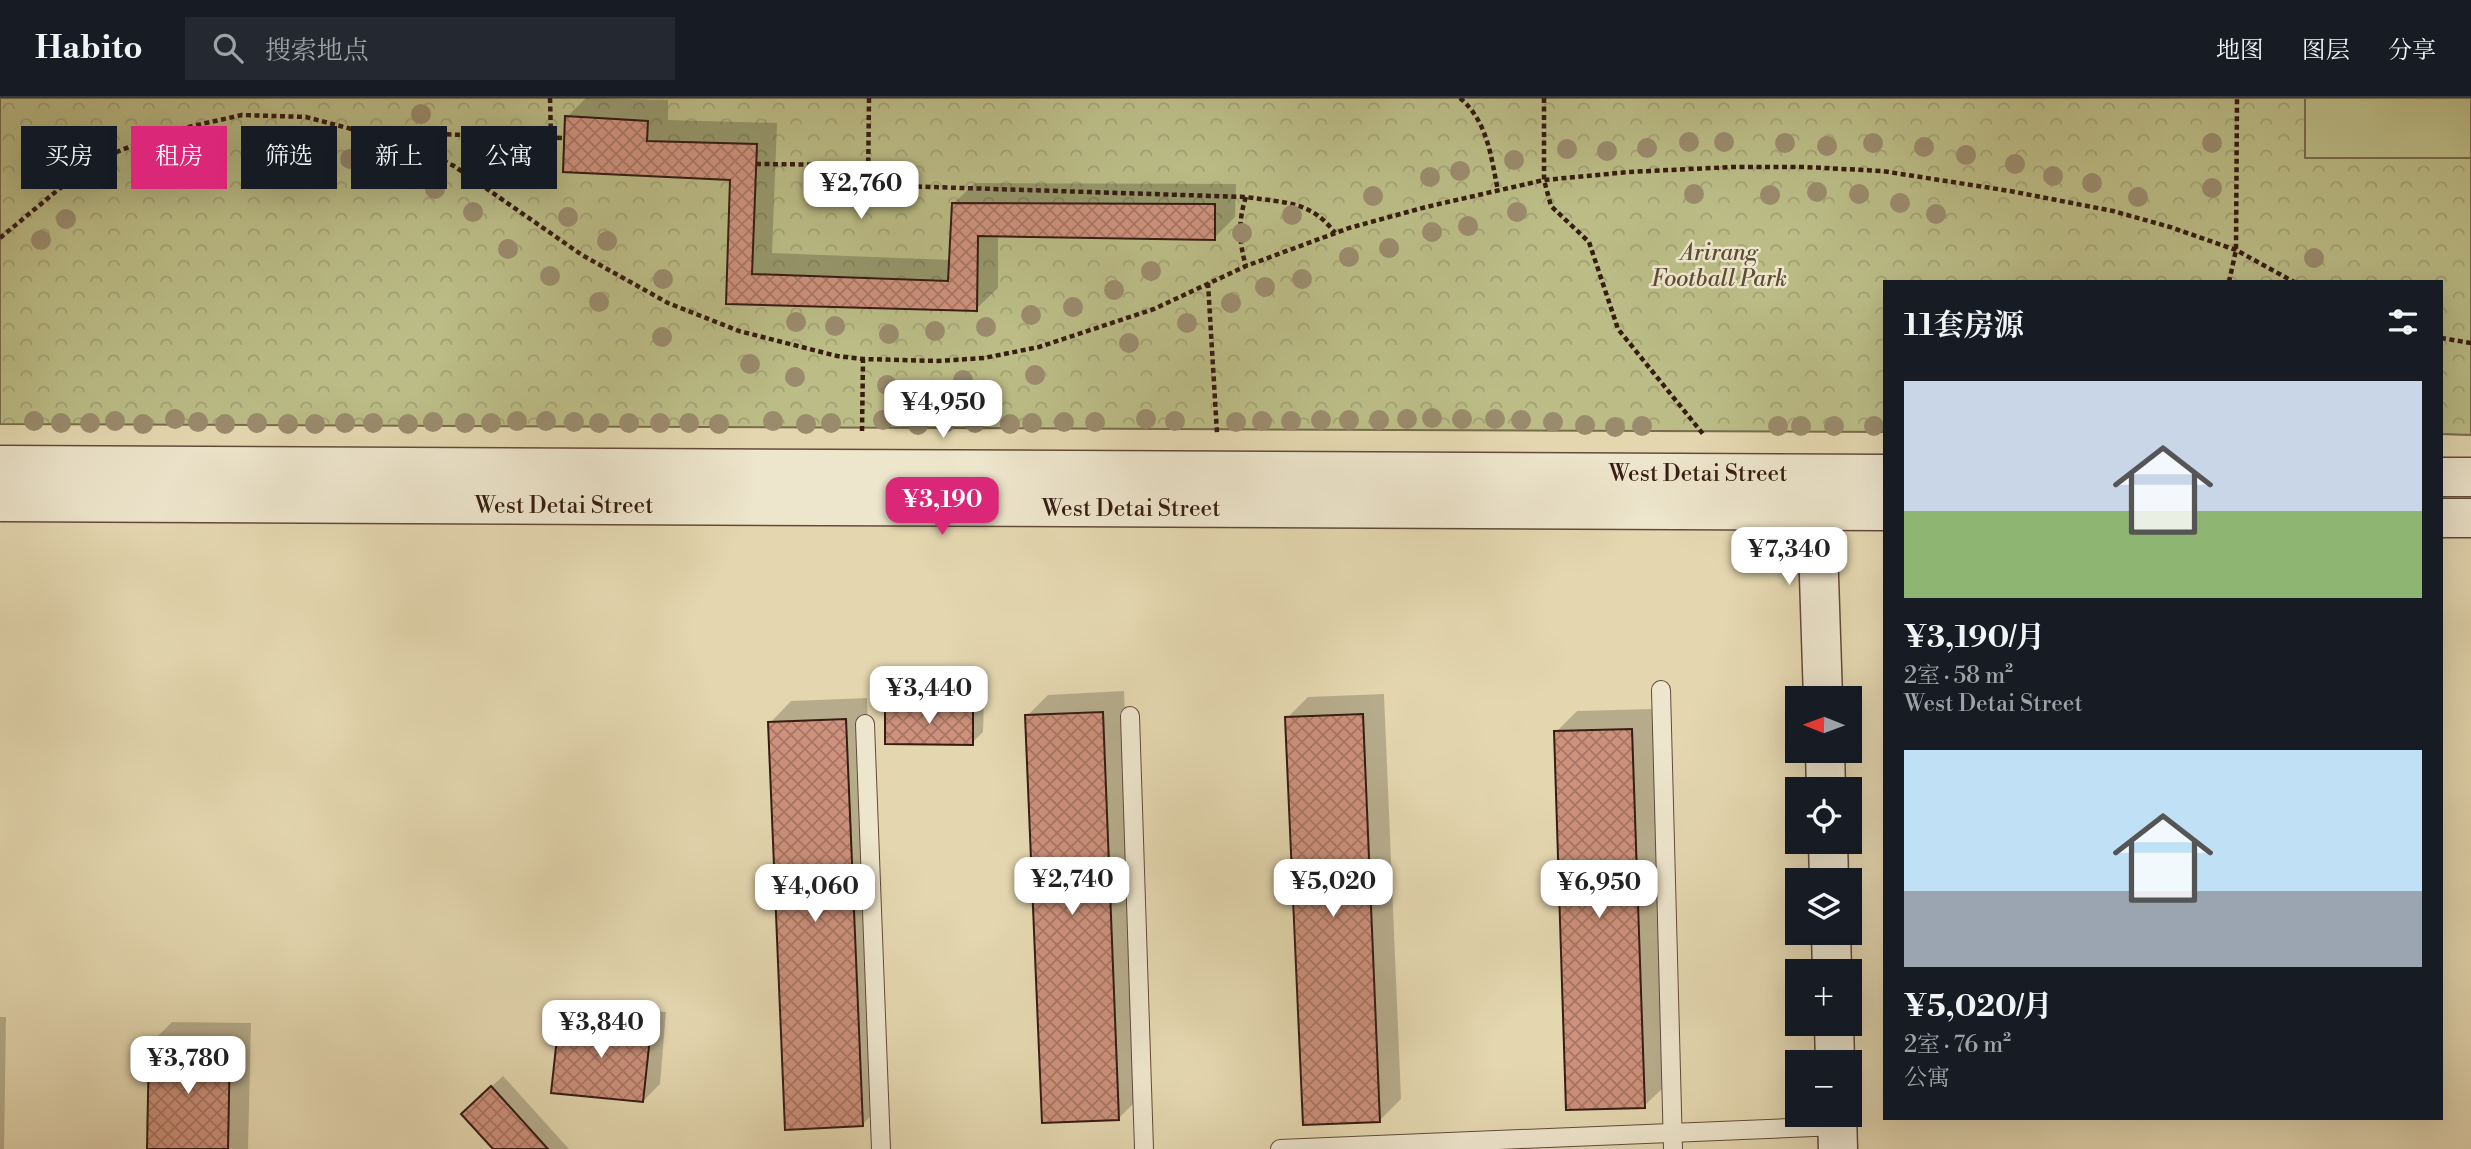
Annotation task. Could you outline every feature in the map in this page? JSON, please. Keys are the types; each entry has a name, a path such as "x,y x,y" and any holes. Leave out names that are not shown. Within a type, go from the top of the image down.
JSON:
{"street":[{"name":"West Detai Street","path":"0,465 1816,492 1883,511"},
{"name":"West Detai Street","path":"0,502 1816,492 1883,475"},
{"path":"2443,477 2471,477"},
{"path":"1816,492 1823,686"},
{"path":"2443,518 2471,518"}],"lane":[{"path":"1661,690 1673,1141"},
{"path":"1130,716 1143,1149"},
{"path":"864,724 881,1149"},
{"path":"1280,1149 1673,1141 1838,1130"}],"path":[{"path":"550,98 551,126"},
{"path":"869,98 868,185 1246,197 1291,203 1310,209 1324,219 1335,233"},
{"path":"1460,98 1482,125 1498,191"},
{"path":"1544,98 1544,180 1551,206 1589,242 1618,329 1710,443"},
{"path":"2229,280 2236,250 2237,98"},
{"path":"0,238 59,189 107,156 166,132 242,115 306,117 351,129"},
{"path":"557,138 564,138"},
{"path":"447,163 582,255 668,303 739,331 836,356 863,359 938,361 984,358 1039,347 1154,309 1246,266 1335,233 1426,207 1544,180 1629,172 1804,167 1882,171 2010,191 2113,211 2171,227 2236,250 2290,280"},
{"path":"756,164 869,165"},
{"path":"1246,197 1241,211 1241,248 1246,266"},
{"path":"1208,283 1217,441"},
{"path":"2443,338 2471,343"},
{"path":"862,439 863,359"}],"green space":[{"name":"Arirang Football Park","path":"0,98 2471,98 2471,435 2443,434 2443,280 1883,280 1883,432 0,424"},
{"path":"2305,98 2471,98 2471,158 2305,158"}],"building":[{"path":"565,116 648,121 647,141 757,144 752,274 948,281 952,203 1215,204 1215,240 978,236 977,311 726,304 730,180 563,172"},
{"path":"885,706 973,707 973,745 885,744"},
{"path":"1103,712 1119,1120 1042,1123 1025,715"},
{"path":"1363,714 1380,1122 1303,1125 1285,717"},
{"path":"846,719 863,1126 785,1130 768,722"},
{"path":"1632,729 1645,1108 1566,1110 1554,731"},
{"path":"559,1019 651,1028 643,1102 551,1093"},
{"path":"149,1043 230,1044 228,1149 147,1149"},
{"path":"491,1086 548,1149 493,1149 461,1114"}]}
